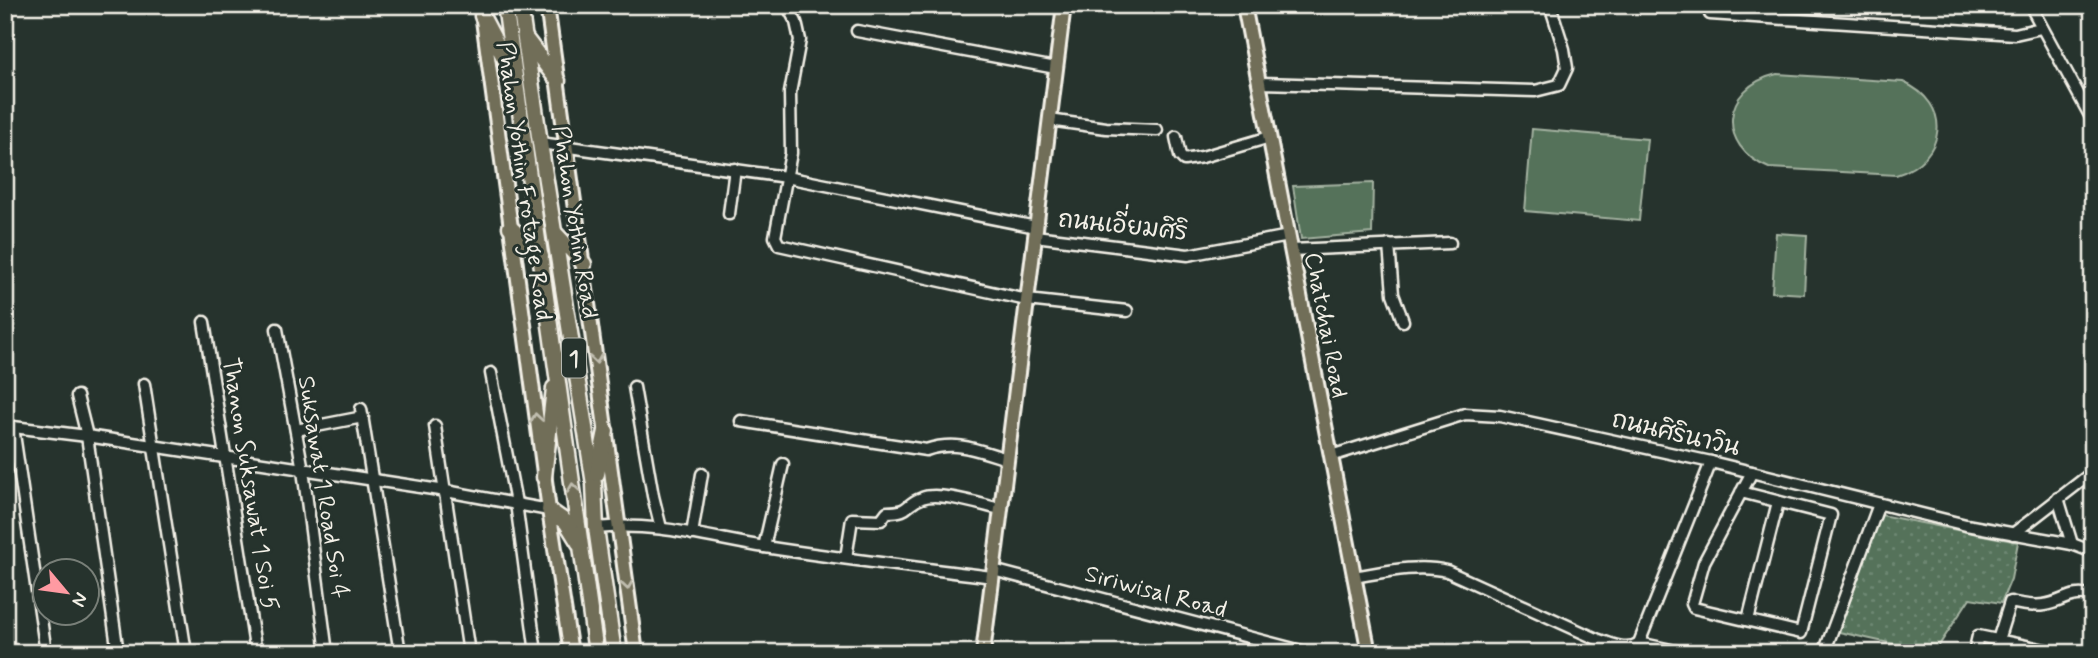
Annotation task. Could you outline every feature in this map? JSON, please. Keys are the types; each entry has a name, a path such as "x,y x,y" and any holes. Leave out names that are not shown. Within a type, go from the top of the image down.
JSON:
{"highway":[{"path":"494,5 484,9 516,82"},
{"name":"Phahon Yothin Road","path":"505,5 516,82 554,232 594,484 596,528 614,653"},
{"name":"Phahon Yothin Road","path":"520,5 525,38 541,256 596,653"},
{"path":"525,38 557,76"},
{"path":"510,227 541,256"},
{"path":"554,232 583,264"},
{"path":"544,478 556,368"},
{"path":"594,484 606,430"},
{"path":"549,510 566,522 582,547"}],"main road":[{"name":"Phahon Yothin Frotage Road","path":"547,5 636,653"},
{"path":"983,653 1064,5"},
{"name":"Chatchai Road","path":"1244,5 1369,653"},
{"name":"Phahon Yothin Frotage Road","path":"484,9 510,227 571,653"}],"street":[{"path":"787,5 796,22 800,40 792,77 791,153 775,237 779,245 1027,300 1127,311"},
{"path":"1259,83 1535,91 1559,85 1567,68 1550,5"},
{"path":"2030,5 2093,121"},
{"path":"1710,14 2015,34 2041,28"},
{"path":"857,32 1056,68"},
{"path":"1049,120 1106,128 1157,130"},
{"path":"1176,137 1180,156 1184,160 1270,137"},
{"name":"ถนนเอี่ยมศิริ","path":"533,144 568,146 786,177 1036,232 1188,255 1289,236"},
{"path":"729,214 735,169"},
{"path":"1291,250 1450,243"},
{"path":"1389,245 1394,294 1404,321"},
{"name":"Thanon Suksawat 1 Soi 5","path":"204,322 256,653"},
{"name":"Suksawat 1 Road Soi 4","path":"277,329 303,470 327,653"},
{"path":"491,373 516,503 536,653"},
{"path":"144,384 186,653"},
{"path":"634,387 661,528"},
{"path":"77,396 86,436 118,653"},
{"path":"296,430 362,413 400,653"},
{"name":"ถนนศิรินาวิน","path":"1331,456 1465,414 1500,416 1711,462 1966,525 2072,544 2093,552"},
{"path":"741,421 926,450 945,444 1007,459"},
{"path":"435,426 469,653"},
{"path":"46,653 9,427 227,457 549,510"},
{"path":"1354,577 1395,570 1437,568 1552,616 1598,640 1632,648 1639,643 1711,462"},
{"path":"764,547 783,464"},
{"path":"1741,492 1831,515 1801,633 1694,608 1692,604 1704,562 1741,492 1752,472"},
{"path":"2014,534 2093,472"},
{"path":"692,534 702,474"},
{"path":"846,558 852,519 881,520 887,512 905,511 920,498 928,496 1000,509"},
{"path":"2058,498 2072,544"},
{"path":"1748,620 1778,502"},
{"path":"1824,653 1879,503"},
{"name":"Siriwisal Road","path":"596,528 618,525 661,528 764,547 992,573 1309,653"},
{"path":"1997,640 2010,603 2040,606 2081,594 2093,597"},
{"path":"1974,653 1978,636 2060,653"},
{"path":"1639,643 1685,653"}],"green space":[{"path":"1777,74 1903,82 1919,92 1930,104 1936,117 1934,144 1926,157 1896,175 1769,168 1752,158 1740,146 1733,132 1732,118 1736,104 1745,91 1758,81"},
{"path":"1532,129 1647,139 1639,221 1525,211"},
{"path":"1373,183 1372,233 1301,239 1293,186"},
{"path":"1776,233 1807,235 1804,294 1772,292"},
{"path":"1881,515 2018,542 2011,579 2001,603 1970,598 1934,653 1839,632"}]}
